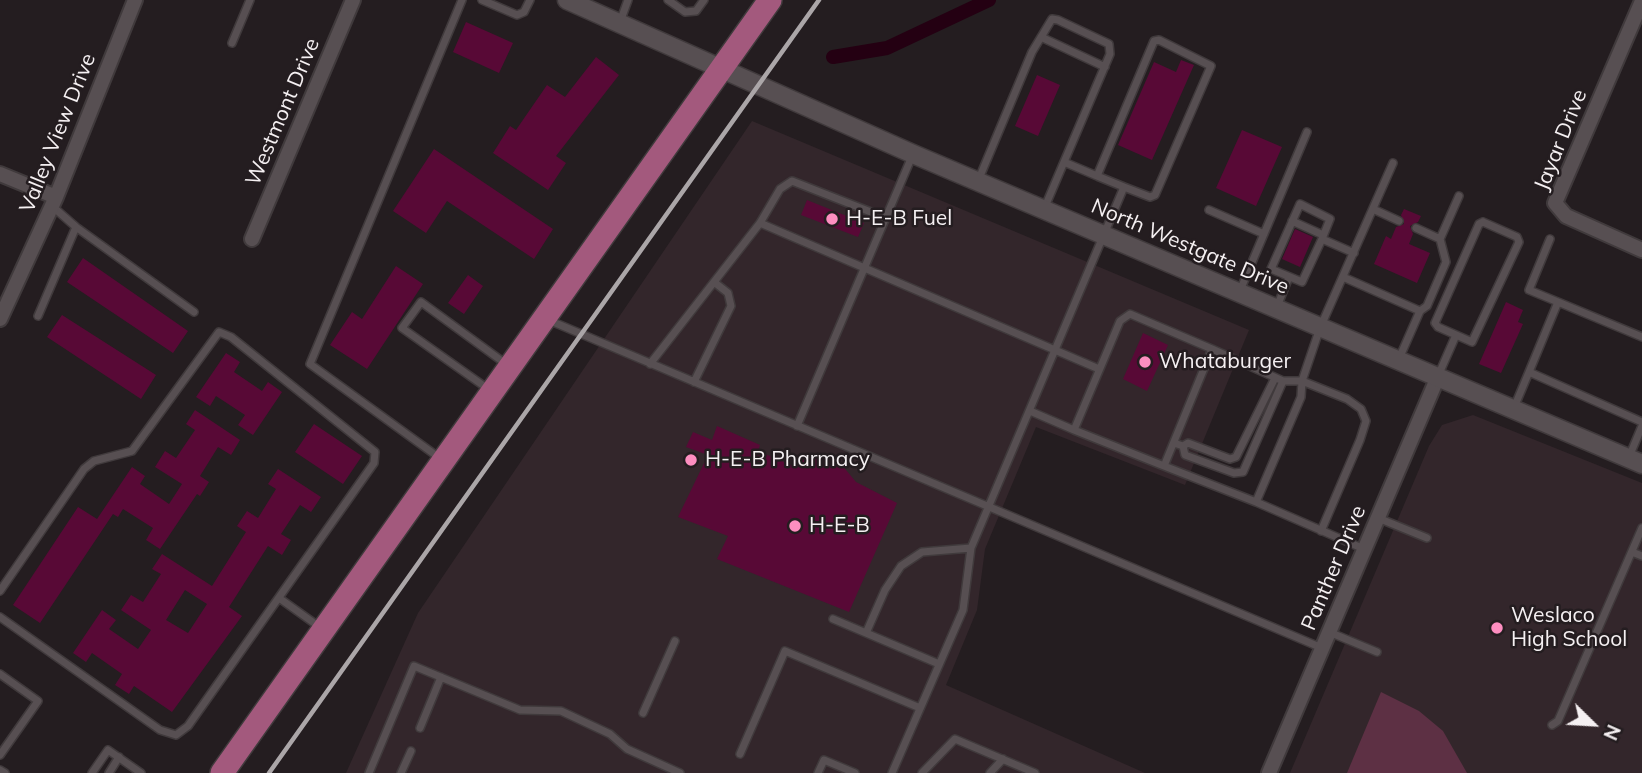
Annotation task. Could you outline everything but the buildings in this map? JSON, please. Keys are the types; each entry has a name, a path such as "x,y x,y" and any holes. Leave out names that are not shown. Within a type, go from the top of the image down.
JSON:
{"main road":[{"path":"222,773 322,628 770,0"}],"street":[{"name":"Valley View Drive","path":"0,318 55,201 135,0"},
{"name":"Westmont Drive","path":"252,239 353,0"},
{"name":"North Westgate Drive","path":"567,0 914,154 1437,379 1635,461"},
{"name":"Jayar Drive","path":"1642,1 1555,204 1566,216 1642,250"},
{"path":"0,174 55,201"},
{"name":"Panther Drive","path":"1269,773 1437,379"}],"lane":[{"path":"232,43 250,0"},
{"path":"442,460 310,364 462,0"},
{"path":"482,0 517,15 524,12 530,0"},
{"path":"619,23 628,0"},
{"path":"668,0 685,12 696,11 704,0"},
{"path":"978,181 1041,37 1052,19 1059,20 1109,44 1110,54 1044,209"},
{"path":"1041,37 1105,67"},
{"path":"1064,162 1097,176 1124,187 1150,197 1155,195 1212,66 1210,63 1159,40 1154,41 1097,176"},
{"path":"1239,293 1307,132"},
{"path":"797,426 914,154"},
{"path":"1256,502 1301,397 1302,381 1320,328 1393,163"},
{"path":"650,364 760,223 780,188 792,181 886,218"},
{"path":"892,773 963,610 971,548 1124,187"},
{"path":"1398,362 1420,311 1427,306 1446,262 1440,239 1459,195"},
{"path":"55,201 76,227 194,312"},
{"path":"1300,204 1330,219 1302,282 1271,269 1292,221 1300,204"},
{"path":"1373,209 1399,221"},
{"path":"1209,210 1264,234"},
{"path":"1292,221 1354,253"},
{"path":"1483,222 1517,237 1519,242 1476,340 1472,342 1456,335 1435,323 1479,224 1483,222"},
{"path":"760,223 1099,369"},
{"path":"38,316 76,227"},
{"path":"1416,228 1440,239"},
{"path":"1550,239 1529,290 1642,337"},
{"path":"1343,276 1420,311"},
{"path":"1276,309 1289,277"},
{"path":"694,382 731,306 728,293 714,282"},
{"path":"491,392 402,328 421,302 509,366"},
{"path":"1513,410 1558,302"},
{"path":"1074,430 1120,321 1130,314 1279,379 1302,381 1355,403 1366,421 1321,531"},
{"path":"544,318 1322,648"},
{"path":"0,591 84,469 94,461 132,451 219,332 231,337 375,452 374,463 188,726 176,735 160,730 0,617"},
{"path":"1437,379 1456,335"},
{"path":"1164,466 1212,349"},
{"path":"1529,372 1642,424 1635,461"},
{"path":"1183,446 1185,455 1234,473 1243,472 1279,379"},
{"path":"1174,443 1183,446 1188,443 1230,459 1236,457 1279,379"},
{"path":"1030,411 1256,502 1364,549"},
{"path":"1378,518 1426,538"},
{"path":"1552,725 1558,721 1642,528"},
{"path":"866,633 885,590 901,566 922,552 971,548"},
{"path":"1632,552 1642,556"},
{"path":"279,598 322,628"},
{"path":"834,619 939,664"},
{"path":"1329,632 1377,652"},
{"path":"643,713 675,641"},
{"path":"740,754 785,651 919,708"},
{"path":"369,773 414,666 520,710 561,710 610,734 626,749 680,773"},
{"path":"0,674 38,701 0,755"},
{"path":"420,728 441,677"},
{"path":"922,773 955,739 1035,773"},
{"path":"92,773 108,750 141,773"},
{"path":"401,773 411,751"},
{"path":"109,773 119,757"},
{"path":"990,773 1003,759"},
{"path":"818,773 824,760 855,773"},
{"path":"0,770 5,773"}],"shaded area":[{"path":"752,121 1249,330 1185,485 1036,427 985,549 977,610 946,685 1145,773 346,773 418,613"},
{"name":"Weslaco High School","path":"1473,415 1642,483 1642,773 1290,773 1429,446 1442,425"},
{"path":"1381,692 1419,711 1443,731 1467,773 1347,773"}],"waterway":[{"path":"833,57 887,48 989,0"}],"railway":[{"path":"269,773 819,0"}],"place":[{"name":"H-E-B Fuel","path":"832,219"},
{"name":"Whataburger","path":"1145,362"},
{"name":"H-E-B Pharmacy","path":"691,460"},
{"name":"H-E-B","path":"795,526"},
{"name":"Weslaco High School","path":"1497,628"}]}
